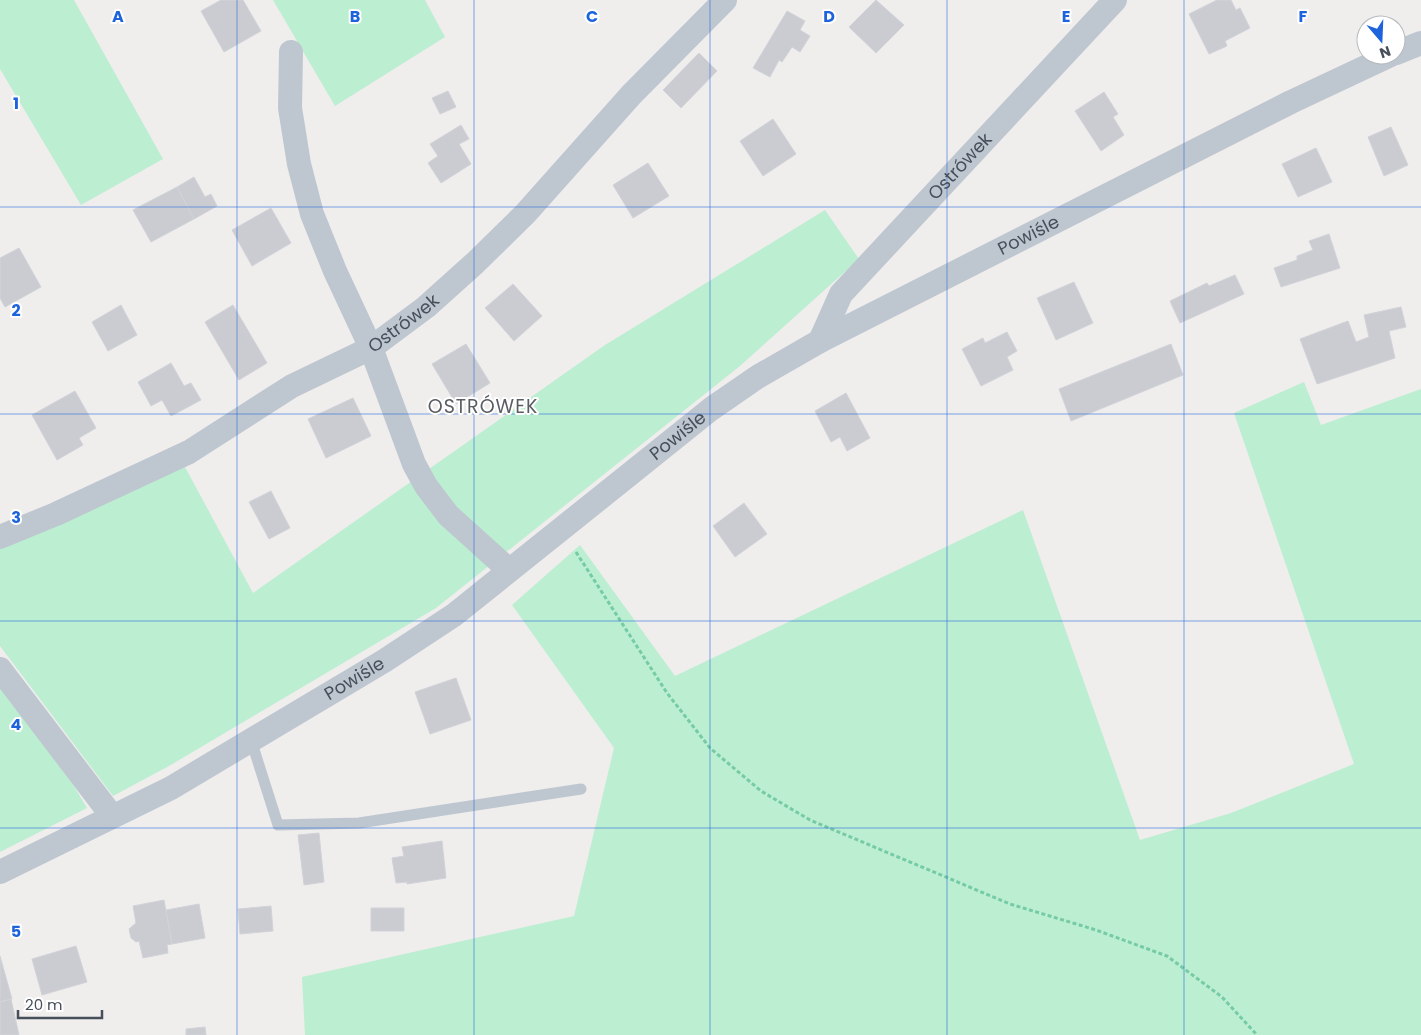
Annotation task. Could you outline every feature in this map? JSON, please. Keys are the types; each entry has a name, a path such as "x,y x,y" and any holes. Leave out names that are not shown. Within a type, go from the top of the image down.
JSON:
{"street":[{"name":"Ostrówek","path":"0,537 56,514 189,452 292,386 371,348 426,307 475,264 525,214 630,95 724,0"},
{"name":"Ostrówek","path":"820,341 841,294 1115,0"},
{"path":"1406,48 1421,43"},
{"path":"291,52 290,108 298,164 312,214 371,348 414,464 426,486 448,515 509,570"},
{"name":"Powiśle","path":"0,872 171,788 454,615 711,409 759,376 820,341 1291,102 1369,65"},
{"path":"0,669 112,816"}],"lane":[{"path":"251,740 278,825 359,823 581,789"}],"path":[{"path":"561,529 667,693 710,748 761,790 810,820 1010,904 1096,930 1167,956 1222,997 1257,1035"}],"green space":[{"path":"0,0 74,0 163,159 81,205 0,69"},
{"path":"273,0 425,0 445,37 335,106"},
{"path":"825,210 859,259 740,366 436,608 169,766 113,796 0,646 0,546 185,467 253,593 605,345"},
{"path":"1304,382 1321,425 1421,389 1421,1035 305,1035 302,977 574,916 614,748 512,605 580,545 675,676 1023,510 1140,840 1231,813 1354,764 1234,413"},
{"path":"0,686 74,786 87,808 0,852"}],"building":[{"path":"221,0 243,0 261,31 224,52 201,11"},
{"path":"876,0 904,25 876,53 849,27"},
{"path":"1217,0 1231,0 1236,10 1240,8 1250,28 1225,41 1227,46 1209,54 1189,14"},
{"path":"787,11 805,21 800,30 810,36 800,52 792,47 782,62 779,60 770,77 753,68"},
{"path":"699,53 717,71 681,108 663,90"},
{"path":"448,91 456,107 440,114 432,98"},
{"path":"1104,92 1118,114 1113,117 1124,135 1101,151 1075,111"},
{"path":"773,119 796,154 763,176 740,141"},
{"path":"461,125 469,139 459,144 471,164 441,183 428,163 438,156 430,144"},
{"path":"1391,127 1408,165 1384,176 1368,137"},
{"path":"1316,148 1332,182 1298,197 1282,164"},
{"path":"648,163 669,196 633,218 613,185"},
{"path":"194,177 205,197 211,194 217,206 194,219 177,187"},
{"path":"177,187 194,219 151,242 133,210"},
{"path":"271,208 291,243 252,266 232,230"},
{"path":"1329,234 1340,268 1281,287 1274,268 1297,260 1297,256 1313,250 1309,241"},
{"path":"19,248 41,287 5,307 0,298 0,258"},
{"path":"1235,275 1244,294 1180,323 1170,301 1207,283 1209,286"},
{"path":"1074,282 1093,323 1056,340 1037,298"},
{"path":"513,284 542,316 514,341 485,308"},
{"path":"121,305 137,335 108,351 92,322"},
{"path":"233,305 267,363 239,380 205,322"},
{"path":"1401,307 1406,327 1389,331 1395,358 1317,384 1300,339 1348,321 1356,342 1369,337 1364,315"},
{"path":"1007,332 1017,351 1007,357 1013,370 981,386 962,349 983,338 985,343"},
{"path":"466,344 490,383 456,404 432,364"},
{"path":"1171,344 1183,375 1071,421 1059,389"},
{"path":"171,363 184,386 191,383 201,400 171,416 162,400 151,406 138,382"},
{"path":"75,391 96,428 79,438 83,445 57,460 32,415"},
{"path":"846,393 870,438 847,451 840,437 831,442 815,411"},
{"path":"353,398 371,436 326,458 308,419"},
{"path":"271,491 290,528 269,539 249,502"},
{"path":"744,503 767,534 735,557 713,526"},
{"path":"456,678 471,720 430,734 415,692"},
{"path":"319,833 324,882 304,885 298,835"},
{"path":"442,841 446,878 407,884 407,882 396,883 392,858 404,856 402,847"},
{"path":"164,900 172,944 167,945 168,953 143,958 139,941 136,942 131,938 129,929 136,923 133,906"},
{"path":"199,904 205,938 172,944 166,910"},
{"path":"271,906 273,931 240,934 238,909"},
{"path":"371,908 404,908 404,931 371,931"},
{"path":"76,946 87,982 42,995 32,959"},
{"path":"0,956 12,999 0,1002"},
{"path":"11,999 19,1035 0,1035 0,1002"},
{"path":"205,1027 206,1035 186,1035 186,1029"}],"district":[{"name":"OSTRÓWEK","path":"483,406"}]}
